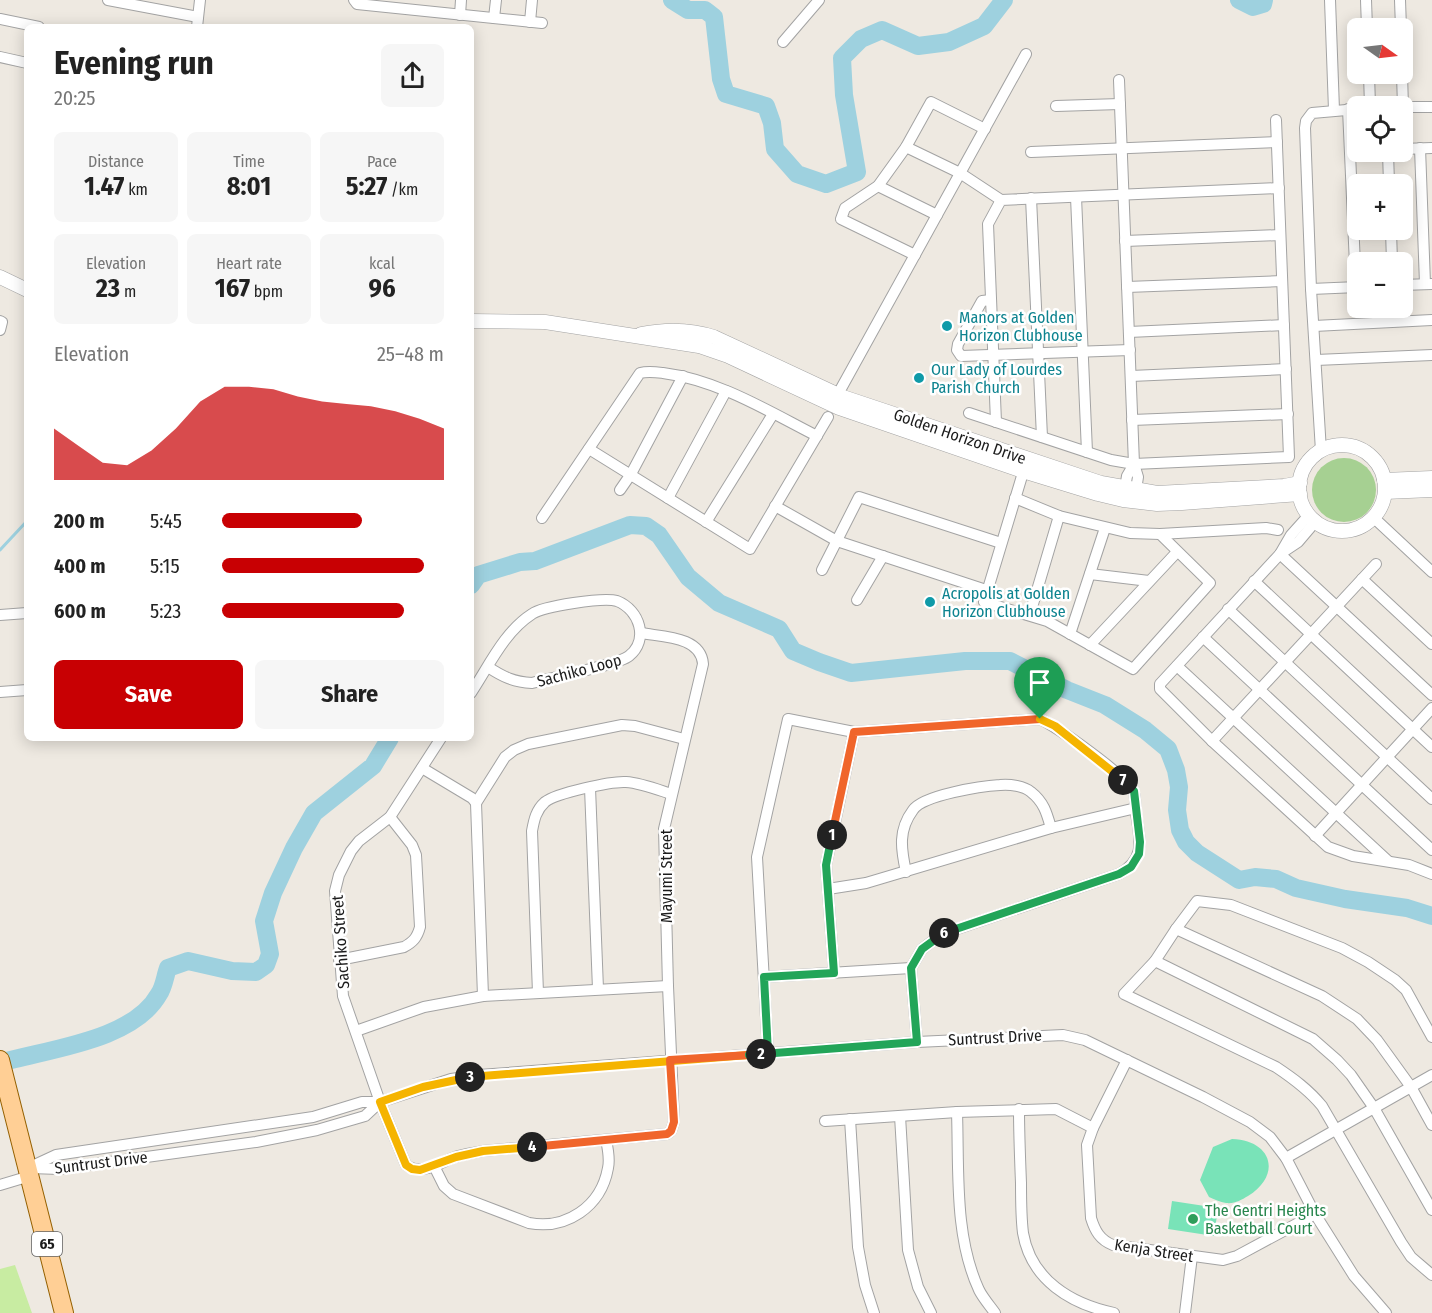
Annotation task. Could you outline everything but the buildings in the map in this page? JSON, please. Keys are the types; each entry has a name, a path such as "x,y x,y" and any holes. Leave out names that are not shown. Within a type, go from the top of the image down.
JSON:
{"main road":[{"name":"65","path":"0,1060 64,1313"}],"street":[{"path":"108,0 197,22 200,0"},
{"path":"354,0 357,4 422,5 460,15 542,23"},
{"path":"460,15 461,0"},
{"path":"494,18 496,0"},
{"path":"530,22 532,0"},
{"path":"783,42 819,0"},
{"path":"1330,0 1334,110"},
{"path":"1366,0 1367,18"},
{"path":"1400,0 1401,18"},
{"path":"0,20 24,24"},
{"path":"838,394 1026,54"},
{"path":"0,57 24,62"},
{"path":"1119,81 1134,464 1138,477 1130,495"},
{"path":"915,255 841,219 845,208 878,186 906,147 931,102 985,129"},
{"path":"1056,106 1120,104"},
{"path":"1413,107 1432,107"},
{"path":"1321,451 1311,289 1305,128 1306,121 1312,113 1347,109"},
{"path":"969,414 1111,460 1134,464 1289,457 1276,120"},
{"path":"1031,152 1277,142"},
{"path":"906,147 960,173 1001,200 1279,188"},
{"path":"1413,148 1432,148"},
{"path":"1413,285 1429,284 1420,148"},
{"path":"1354,162 1356,252"},
{"path":"878,186 937,215"},
{"path":"1076,197 1087,452"},
{"path":"1031,198 1042,437"},
{"path":"996,422 988,224 1001,200"},
{"path":"1125,241 1280,235"},
{"path":"0,277 24,289"},
{"path":"1127,287 1282,280"},
{"path":"1311,289 1347,287"},
{"path":"991,300 982,301 958,344 957,350 961,356 1130,350"},
{"path":"1314,326 1432,320"},
{"path":"0,321 2,322 0,330"},
{"name":"Golden Horizon Drive","path":"474,321 545,322 712,349 839,408 1025,465 1101,483 1130,495 1182,503 1300,488"},
{"path":"1129,332 1284,325"},
{"name":"Golden Horizon Drive","path":"633,336 661,330 703,334 838,394 1025,465"},
{"path":"1316,360 1432,355"},
{"path":"1131,376 1286,369"},
{"path":"542,518 640,373 646,371 707,382 817,436"},
{"path":"620,490 631,474 683,376"},
{"path":"668,498 726,391"},
{"path":"706,522 773,414"},
{"path":"1132,420 1288,414"},
{"path":"589,449 750,549 828,417"},
{"path":"1345,445 1360,449 1373,459 1384,486 1381,506 1373,517 1362,526 1342,531 1328,529 1312,518 1300,488 1309,461 1321,451 1345,445"},
{"path":"1025,465 984,602 1047,621 1133,669 1210,583 1160,534"},
{"path":"1384,486 1432,478"},
{"path":"1384,486 1432,490"},
{"path":"822,570 859,497 1001,543"},
{"path":"1015,498 1059,516 1130,533 1160,534 1266,528 1278,530"},
{"path":"775,506 837,541 987,590"},
{"path":"1030,614 1059,516"},
{"path":"1373,517 1432,572"},
{"path":"1312,518 1291,535 1280,554 1160,684 1160,688 1212,741 1328,847 1338,852 1409,865 1432,874"},
{"path":"1070,634 1105,528"},
{"path":"1090,645 1177,552"},
{"path":"1280,554 1432,695"},
{"path":"857,600 884,556"},
{"path":"1212,741 1376,564"},
{"path":"1090,574 1149,582"},
{"path":"1362,579 1432,644"},
{"path":"1254,581 1432,747"},
{"path":"474,688 508,635 535,612 583,601 610,600 627,607 641,627 641,633"},
{"path":"1228,609 1432,799"},
{"path":"0,615 24,613"},
{"name":"Sachiko Loop","path":"488,667 505,678 532,683 622,660 634,650 641,633"},
{"name":"Mayumi Street","path":"606,1140 662,1135 671,1131 674,1122 670,1060 664,829 703,664 698,649 684,641 641,633"},
{"path":"1203,637 1432,850"},
{"path":"1177,666 1388,861"},
{"path":"0,692 24,690"},
{"path":"1315,836 1432,708"},
{"path":"768,1053 757,857 788,719 854,732 1040,719 1055,726 1134,791 1140,842 1139,854 1131,867 1119,874 942,934 922,949 911,968 917,1042"},
{"path":"483,996 476,803 505,757 528,744 622,725 635,726 684,739"},
{"path":"834,973 826,865 854,732"},
{"name":"Sachiko Street","path":"434,1166 420,1170 406,1165 380,1102 344,996 339,960 335,891 339,875 351,851 359,841 390,817 439,741"},
{"path":"422,768 472,798 476,803"},
{"path":"538,993 532,831 536,813 546,802 558,795 624,782 671,794"},
{"path":"906,872 901,845 905,825 914,808 932,797 1001,784 1016,786 1030,791 1045,806 1051,828"},
{"path":"590,788 598,989"},
{"path":"828,889 866,883 1051,828 1136,807"},
{"path":"339,960 404,947 413,942 417,936 420,927 416,855 412,845 390,817"},
{"path":"1432,1037 1406,990 1395,980 1342,948 1231,905 1220,903 1197,901 1155,961 1125,994 1276,1068 1312,1094 1322,1106 1401,1242 1411,1257 1432,1275"},
{"path":"1176,929 1322,996 1341,1007 1368,1029 1411,1087 1432,1125"},
{"path":"1155,961 1313,1039 1337,1060 1374,1108 1432,1210"},
{"path":"764,977 911,968"},
{"path":"356,1030 423,1007 483,996 668,986"},
{"name":"Suntrust Drive","path":"29,1172 56,1155 313,1117 362,1102 380,1102 451,1079 479,1075 917,1042 1063,1035 1085,1040 1127,1060 1250,1122 1270,1137 1286,1158 1315,1214 1353,1276 1386,1313"},
{"name":"Kenja Street","path":"1127,1060 1093,1128 1087,1145 1091,1218 1100,1238 1113,1245 1223,1260 1237,1256 1315,1214"},
{"path":"1286,1158 1432,1075"},
{"name":"Suntrust Drive","path":"29,1172 256,1142 317,1130 365,1116 380,1102"},
{"path":"1019,1109 1022,1214 1028,1251 1036,1266 1057,1290 1090,1308 1114,1313"},
{"path":"825,1121 957,1112 1056,1109 1093,1128"},
{"path":"957,1112 961,1213 966,1250 980,1292 995,1313"},
{"path":"900,1116 908,1250 918,1287 931,1313"},
{"path":"850,1119 858,1246 865,1285 874,1313"},
{"path":"606,1140 608,1168 604,1184 589,1205 573,1218 558,1224 540,1225 529,1223 453,1194 444,1186 434,1166 456,1157 483,1151 606,1140"},
{"path":"0,1185 29,1172"},
{"path":"1185,1313 1192,1256"}],"green space":[{"path":"1338,458 1350,458 1367,467 1374,478 1376,490 1374,502 1367,513 1350,522 1338,522 1326,517 1317,508 1312,496 1312,484 1317,472 1326,463"},
{"path":"1232,1139 1256,1145 1268,1160 1269,1169 1259,1187 1248,1196 1232,1203 1226,1203 1209,1197 1200,1180 1213,1147"},
{"name":"The Gentri Heights Basketball Court","path":"1172,1201 1218,1208 1214,1236 1168,1229"},
{"path":"15,1265 32,1313 0,1313 0,1269"}],"waterway":[{"path":"672,0 688,10 705,10 714,17 721,79 726,94 766,106 772,123 775,149 797,174 826,184 857,172 844,95 842,58 861,39 882,30 918,46 949,42 984,26 1004,0"},
{"path":"1239,0 1253,7 1263,4 1264,0"},
{"path":"0,550 24,524"},
{"path":"474,581 478,575 520,562 535,561 630,525 646,526 659,535 688,577 719,603 779,629 793,651 819,662 851,673 965,661 1010,661 1067,690 1105,705 1145,730 1168,749 1176,770 1179,787 1177,810 1180,830 1186,842 1197,853 1239,880 1255,877 1276,879 1296,888 1345,899 1407,908 1432,916"},
{"path":"474,574 478,575"},
{"path":"0,1063 87,1041 130,1023 147,1010 159,994 168,968 188,961 232,971 256,972 266,965 270,954 264,921 273,893 294,848 314,813 373,766 388,741"}],"place":[{"name":"Manors at Golden Horizon Clubhouse","path":"947,326"},
{"name":"Our Lady of Lourdes Parish Church","path":"919,378"},
{"name":"Acropolis at Golden Horizon Clubhouse","path":"930,602"},
{"name":"The Gentri Heights Basketball Court","path":"1193,1219"}],"route":[{"path":"1040,719 881,732 854,732 826,865 834,973 764,977 768,1053 670,1060 479,1075 451,1079 423,1087 380,1102 406,1165 420,1170 456,1157 483,1151 667,1134 674,1127 670,1060 719,1057 917,1042 911,968 922,949 942,934 1119,874 1131,867 1139,854 1140,842 1134,791 1055,726 1040,719"}]}
